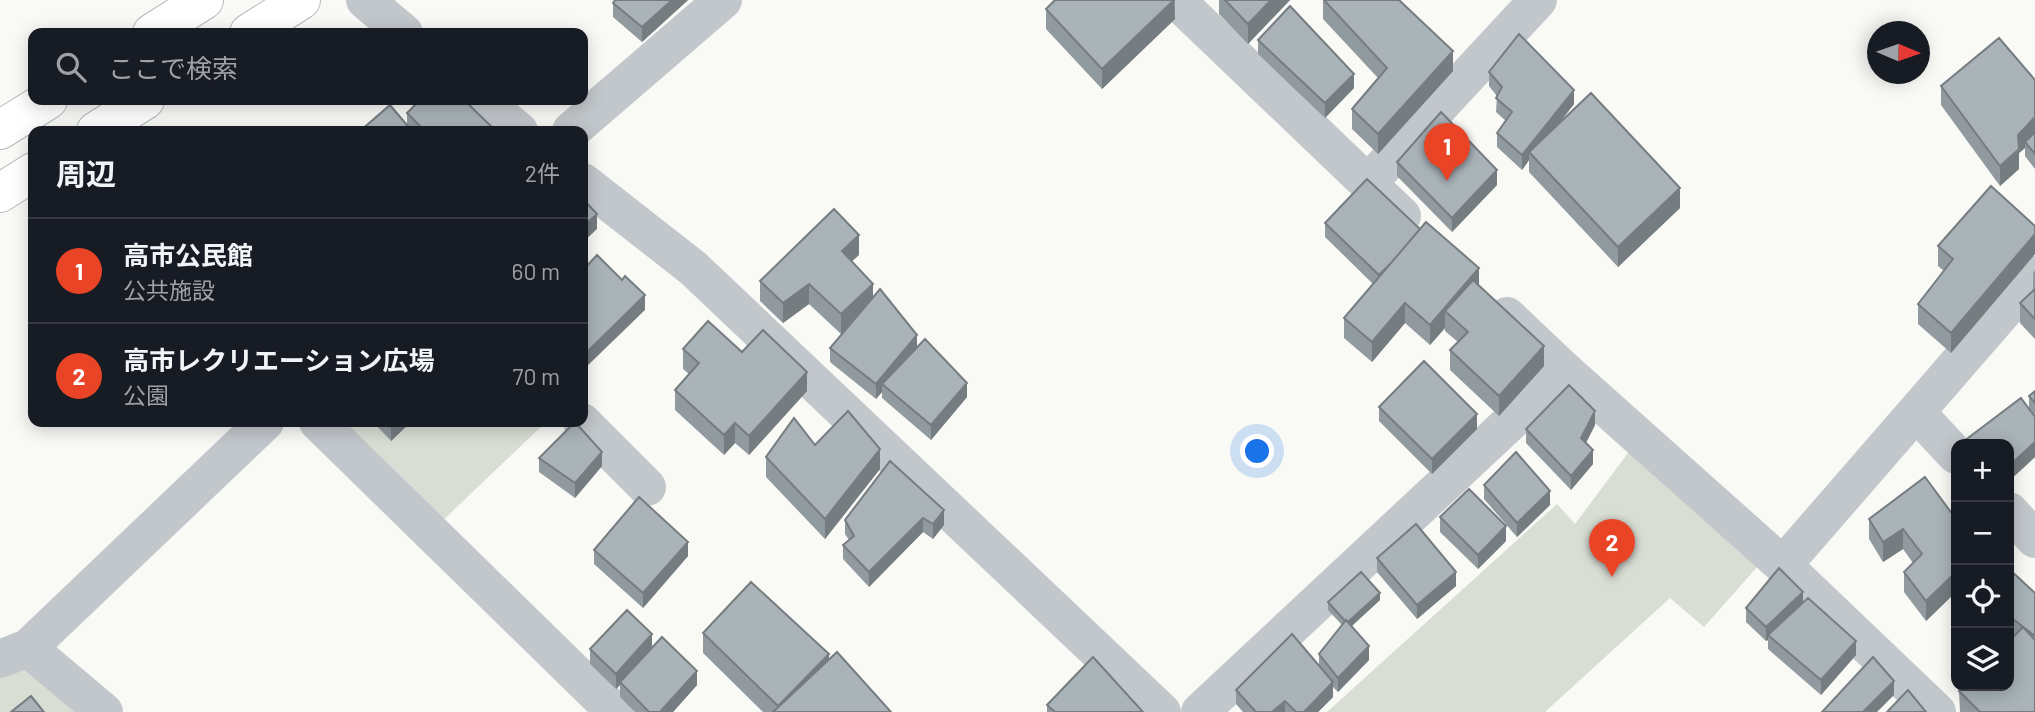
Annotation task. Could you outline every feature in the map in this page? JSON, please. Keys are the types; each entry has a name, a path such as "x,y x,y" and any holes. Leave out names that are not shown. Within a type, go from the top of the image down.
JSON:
{"highway":[{"path":"160,28 204,0"},
{"path":"257,28 301,0"},
{"path":"0,130 40,105"},
{"path":"104,126 137,105"},
{"path":"0,193 28,175"}],"street":[{"path":"365,0 398,28"},
{"path":"577,126 723,0"},
{"path":"1176,0 1427,240"},
{"path":"1368,183 1538,0"},
{"path":"488,105 513,126"},
{"path":"588,186 693,268 1162,712"},
{"path":"1783,565 2035,275"},
{"path":"1486,296 1565,372 1783,565 1937,712"},
{"path":"1200,712 1565,372"},
{"path":"1916,412 1951,450"},
{"path":"104,712 14,653 260,427"},
{"path":"323,427 615,712"},
{"path":"587,427 647,486"},
{"path":"2014,516 2035,539"}],"shaded area":[{"path":"338,427 541,427 438,525"},
{"path":"1637,441 1766,557 1704,627 1670,598 1545,712 1327,712 1557,504 1575,524"},
{"path":"32,660 93,712 0,712 0,673"}],"building":[{"path":"615,0 672,0 642,27 613,3"},
{"path":"1055,0 1174,0 1102,69 1046,9"},
{"path":"1225,0 1271,0 1248,24"},
{"path":"1324,0 1399,0 1453,51 1378,134 1352,109 1387,68"},
{"path":"1290,6 1354,74 1325,103 1258,40"},
{"path":"1519,34 1574,90 1522,155 1497,133 1512,112 1496,98 1502,87 1489,72"},
{"path":"1999,38 2035,80 2035,117 2018,135 2019,149 2000,166 1941,86"},
{"path":"1591,93 1680,188 1618,247 1529,152"},
{"path":"390,105 408,126 366,126"},
{"path":"415,105 469,105 491,126 420,126 407,113"},
{"path":"1441,112 1497,170 1452,218 1397,162"},
{"path":"2035,132 2035,154 2025,142"},
{"path":"1367,179 1420,229 1379,275 1325,223"},
{"path":"1991,186 2035,226 2035,234 1951,333 1918,304 1953,259 1938,246"},
{"path":"588,204 597,214 588,222"},
{"path":"834,209 859,235 842,251 873,284 841,314 809,284 783,303 760,281"},
{"path":"1426,222 1479,268 1430,325 1405,303 1372,342 1344,318"},
{"path":"597,255 622,280 625,276 645,295 588,351 588,265"},
{"path":"1473,280 1544,346 1499,396 1450,350 1468,332 1445,311"},
{"path":"880,289 917,335 876,384 830,348"},
{"path":"2035,289 2035,319 2020,303"},
{"path":"708,321 742,352 763,330 807,372 749,436 735,423 724,435 675,390 699,363 683,349"},
{"path":"925,339 967,383 931,425 882,384"},
{"path":"1424,361 1477,414 1432,459 1379,407"},
{"path":"1569,385 1595,411 1581,438 1593,450 1571,476 1526,429"},
{"path":"2035,391 2035,403 2029,396"},
{"path":"2021,398 2035,417 2035,442 2014,461 2014,439 1967,439"},
{"path":"848,411 880,449 825,519 766,457 794,418 815,445"},
{"path":"570,427 580,427 602,452 575,483 539,458"},
{"path":"1516,452 1550,491 1517,523 1484,485"},
{"path":"890,461 944,510 933,524 923,518 869,572 843,545 854,536 845,520"},
{"path":"1925,477 1951,512 1951,577 1926,601 1904,572 1922,554 1903,529 1883,542 1869,519"},
{"path":"1469,489 1506,526 1478,555 1440,517"},
{"path":"639,497 688,542 643,593 594,550"},
{"path":"1416,524 1456,572 1417,605 1377,558"},
{"path":"1779,568 1803,592 1766,627 1746,608"},
{"path":"1361,572 1380,593 1348,622 1328,602"},
{"path":"2014,574 2035,593 2035,636 2014,620"},
{"path":"751,582 829,654 778,706 703,633"},
{"path":"1808,598 1856,641 1821,680 1768,635"},
{"path":"627,610 652,634 616,674 590,649"},
{"path":"1346,620 1369,646 1338,678 1319,654"},
{"path":"2023,627 2035,640 2035,712 1980,712 1959,691 2014,691 2014,636"},
{"path":"1292,634 1333,682 1304,712 1296,712 1285,701 1272,712 1256,712 1236,690"},
{"path":"662,637 697,671 660,712 649,712 620,682"},
{"path":"837,652 891,712 773,712"},
{"path":"1093,657 1143,712 1055,712 1047,705"},
{"path":"1873,657 1894,681 1863,712 1822,712"},
{"path":"1908,690 1926,712 1887,712"},
{"path":"31,696 44,712 11,712"}],"place":[{"name":"高市公民館","path":"1447,181"},
{"name":"高市レクリエーション広場","path":"1612,577"}]}
